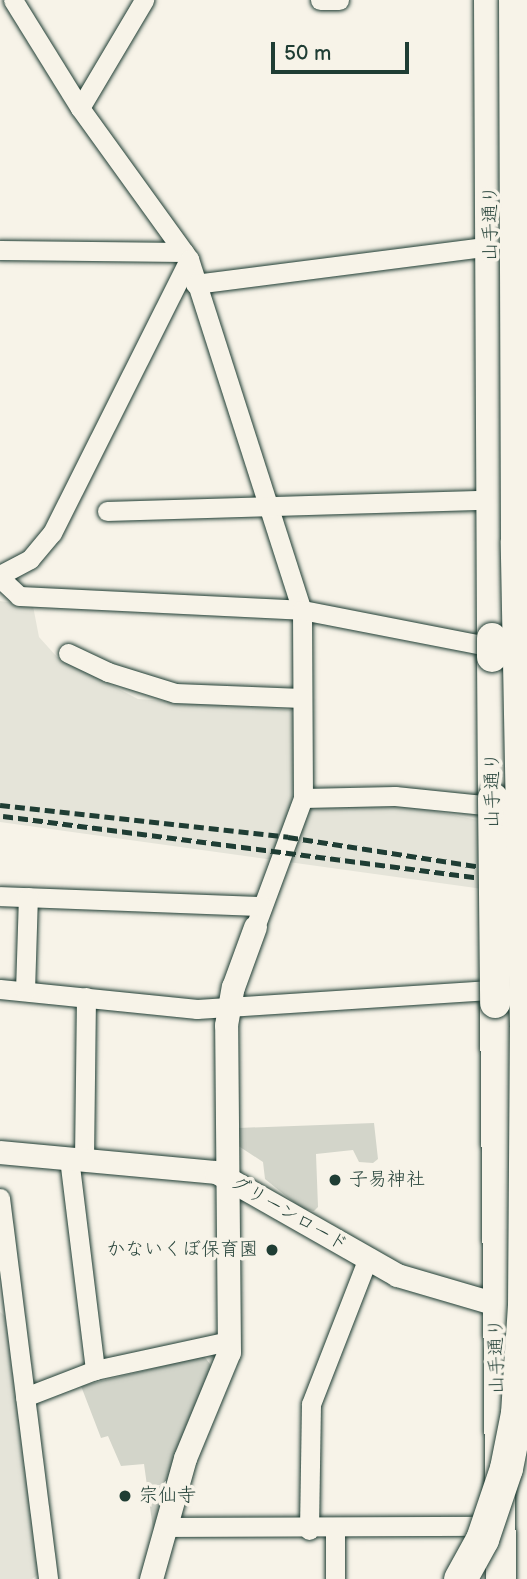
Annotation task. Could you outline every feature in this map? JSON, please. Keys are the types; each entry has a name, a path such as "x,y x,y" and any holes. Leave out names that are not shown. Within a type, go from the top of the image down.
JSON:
{"highway":[{"path":"463,1579 482,1539 506,1468 517,1413 524,1306 526,1026 517,527 515,0"},
{"path":"523,0 527,633"},
{"path":"463,1579 493,1524 510,1469 527,1366"}],"main road":[{"name":"山手通り","path":"489,0 492,499 483,646 493,798 501,1579"}],"street":[{"path":"13,0 80,108 186,256 302,610 303,798 229,1006 229,1341 165,1527 151,1579"},
{"path":"80,108 144,0"},
{"path":"320,0 339,0"},
{"path":"195,284 491,246"},
{"path":"0,250 186,256"},
{"path":"186,256 52,533 30,559 0,577 19,596 302,610 483,646 527,652"},
{"path":"107,512 269,503 527,500"},
{"path":"68,653 108,672 175,693 302,698"},
{"path":"303,798 395,796 487,807 527,806"},
{"path":"0,896 259,916"},
{"path":"25,991 28,897"},
{"path":"0,989 197,1009 527,989"},
{"path":"86,998 76,1159 95,1370"},
{"name":"グリーンロード","path":"0,1152 216,1172 397,1275 497,1307 527,1312"},
{"path":"0,1198 6,1302 25,1397 48,1579"},
{"path":"309,1530 311,1404 368,1258"},
{"path":"25,1397 95,1370 229,1341"},
{"path":"165,1527 335,1530 500,1526"},
{"path":"335,1530 335,1579"}],"shaded area":[{"path":"0,601 33,606 39,637 57,657 138,699 291,710 295,721 292,803 317,807 389,802 527,830 527,895 0,822"},
{"path":"374,1123 378,1159 373,1163 359,1162 353,1150 316,1154 318,1207 314,1211 302,1209 265,1179 263,1162 237,1145 238,1128"},
{"path":"0,1312 5,1316 39,1574 32,1579 0,1579"},
{"path":"204,1356 213,1368 154,1536 144,1464 121,1466 108,1436 101,1438 81,1386"}],"railway":[{"path":"0,805 288,837 527,874"},
{"path":"3,816 527,884"}],"place":[{"name":"子易神社","path":"335,1180"},
{"name":"かないくぼ保育園","path":"272,1250"},
{"name":"宗仙寺","path":"125,1496"}]}
